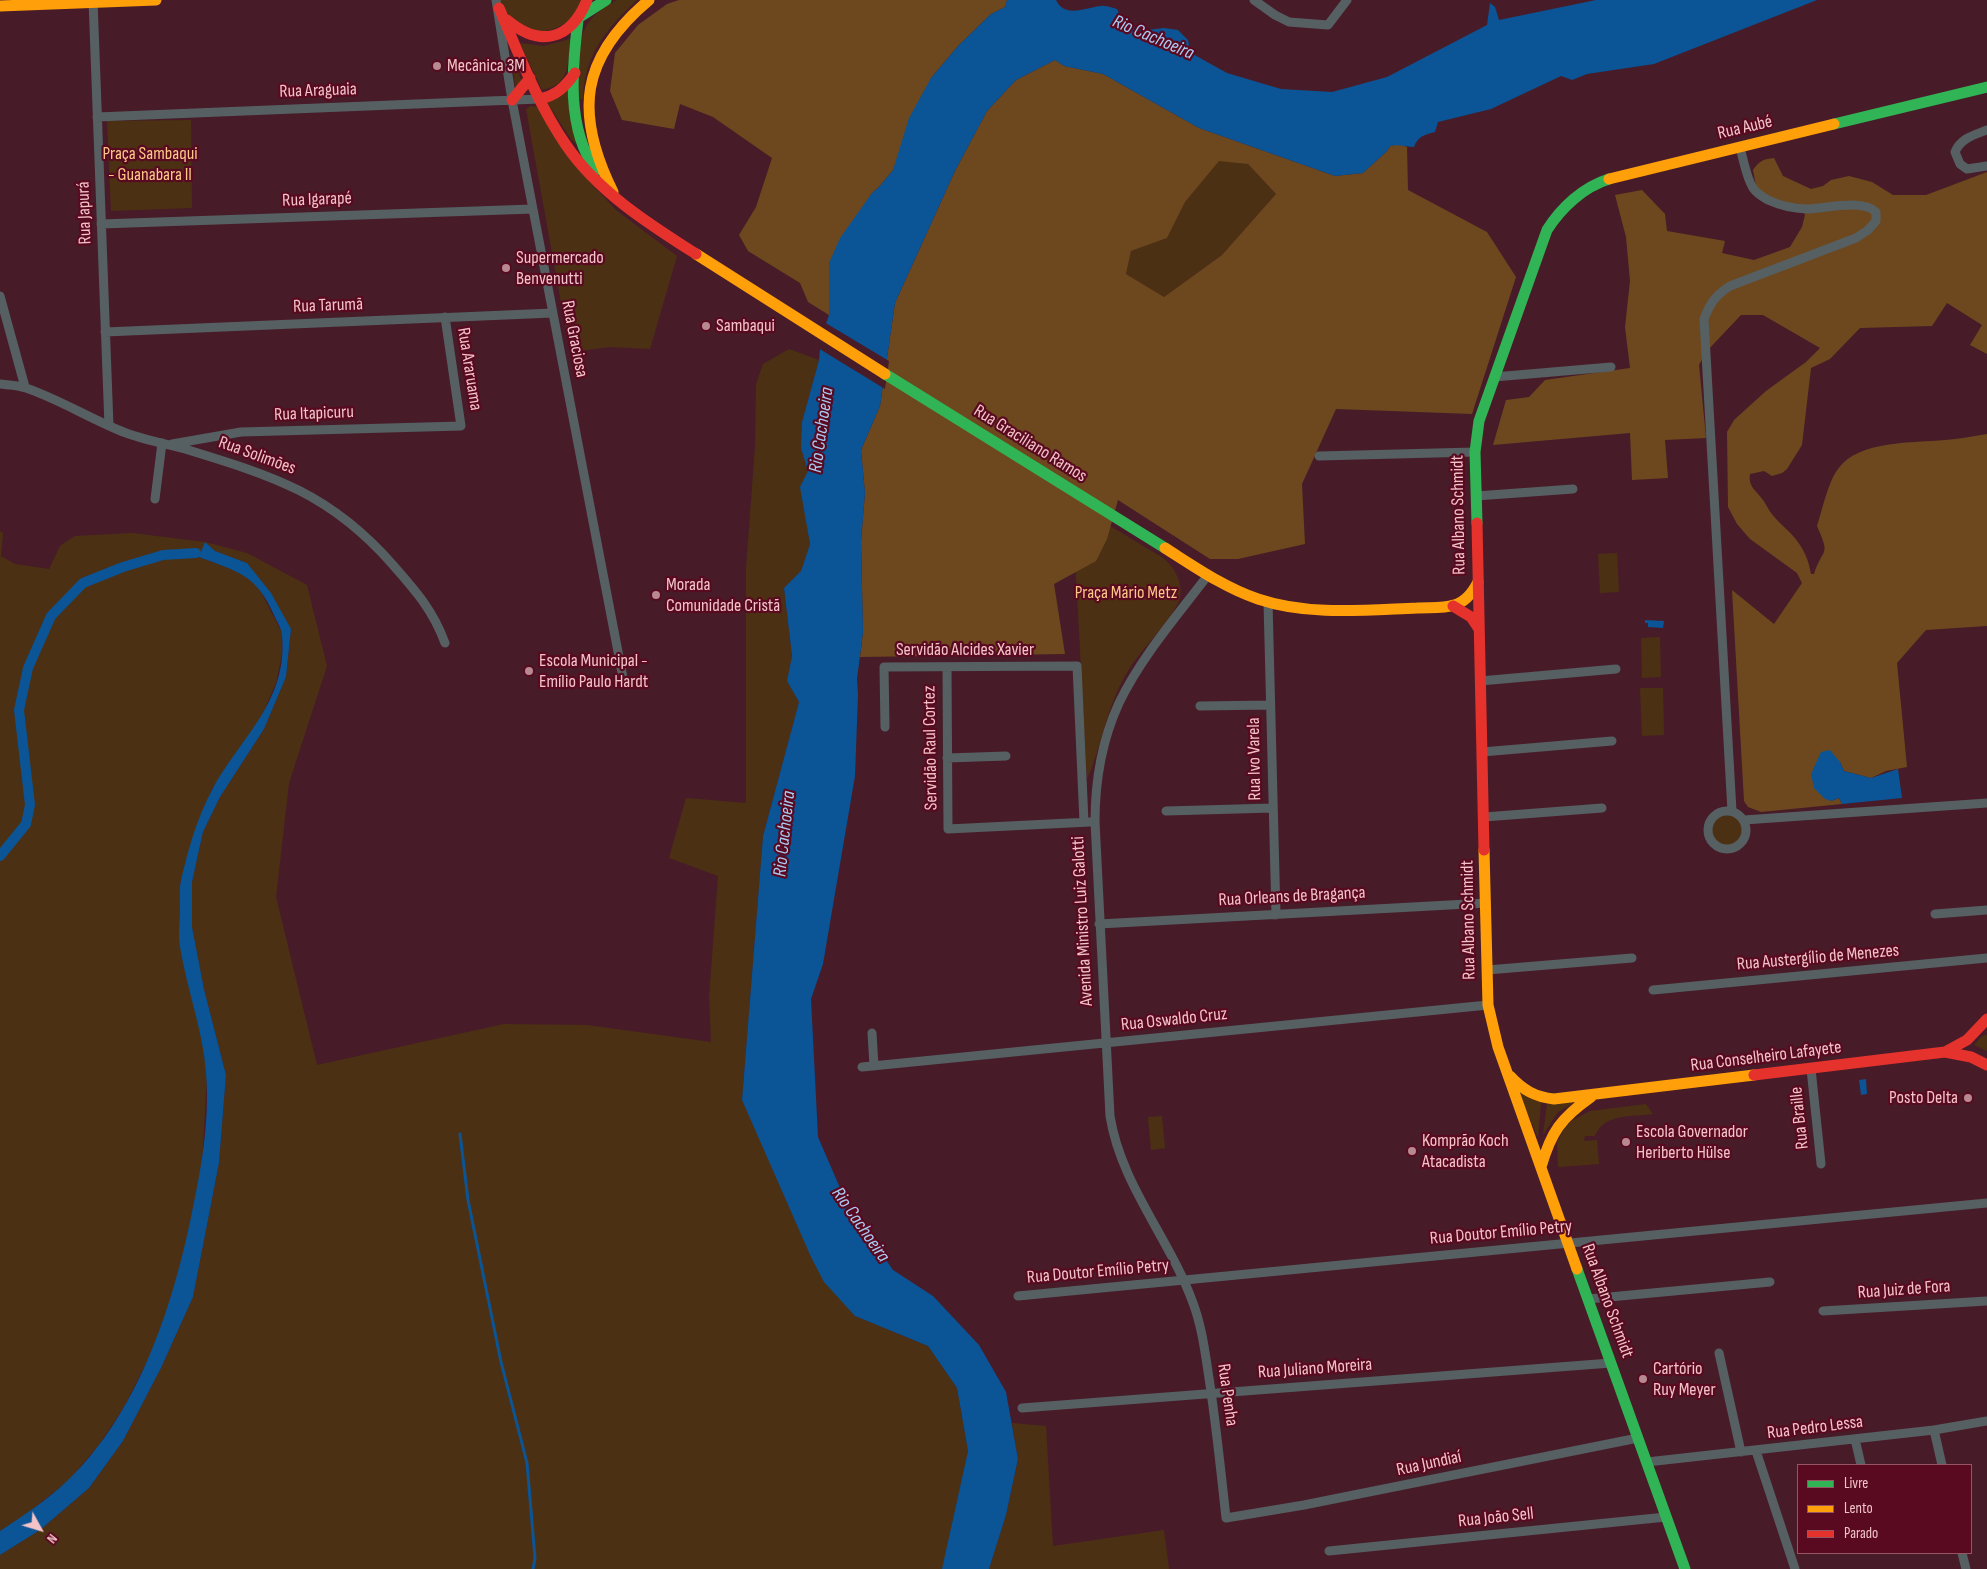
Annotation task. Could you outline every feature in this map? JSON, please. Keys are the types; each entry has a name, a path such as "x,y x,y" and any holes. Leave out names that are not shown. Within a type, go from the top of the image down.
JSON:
{"main road":[{"path":"0,6 156,0"},
{"name":"Rua Graciliano Ramos","path":"587,0 579,18 576,37 577,127 582,145 597,173 624,205"},
{"path":"497,3 508,21 518,31 528,37 539,39 561,33 606,0"},
{"path":"613,192 594,148 590,127 590,89 605,45 623,22 649,0"},
{"name":"Rua Graciliano Ramos","path":"497,3 539,99 579,161 600,185 658,232 775,306 1208,575 1238,591 1268,602 1292,606 1343,609 1453,606"},
{"path":"539,99 560,92 575,73"},
{"path":"512,100 530,78"},
{"name":"Rua Aubé","path":"1540,246 1555,217 1575,198 1599,182 1987,87"},
{"name":"Rua Albano Schmidt","path":"1540,246 1479,421 1475,452 1488,1005 1494,1033 1507,1073 1685,1569"},
{"path":"1453,606 1463,602 1472,594 1478,582"},
{"path":"1453,606 1471,617 1479,629"},
{"name":"Rua Conselheiro Lafayete","path":"1945,1052 1967,1040 1987,1020"},
{"name":"Rua Conselheiro Lafayete","path":"1507,1073 1521,1088 1544,1099 1563,1100 1945,1052 1971,1056 1987,1065"},
{"name":"Rua Conselheiro Lafayete","path":"1541,1167 1548,1142 1561,1119 1592,1096"}],"street":[{"path":"1254,0 1274,16 1289,22 1328,25 1347,0"},
{"name":"Rua Japurá","path":"93,1 109,426"},
{"name":"Rua Graciosa","path":"497,3 512,100 624,683"},
{"name":"Rua Araguaia","path":"97,117 539,99"},
{"path":"1987,130 1966,138 1955,152 1960,164 1967,169 1987,166"},
{"path":"1732,811 1704,319 1716,295 1730,286 1856,238 1868,230 1876,221 1876,212 1862,205 1808,209 1784,206 1768,200 1754,190 1740,148"},
{"name":"Rua Igarapé","path":"101,224 533,209"},
{"path":"0,296 25,387"},
{"name":"Rua Tarumã","path":"105,332 553,313"},
{"name":"Rua Araruama","path":"444,317 461,426"},
{"path":"1494,377 1611,367"},
{"name":"Rua Solimões","path":"0,384 25,387 129,434 273,477 303,491 327,505 370,540 417,592 438,623 445,643"},
{"name":"Rua Itapicuru","path":"165,444 241,432 461,426"},
{"path":"155,499 165,444"},
{"path":"1319,456 1475,452"},
{"path":"1476,496 1574,489"},
{"name":"Avenida Ministro Luiz Galotti","path":"1183,1280 1131,1180 1117,1146 1110,1116 1095,822 1097,778 1109,731 1119,703 1148,656 1208,575"},
{"name":"Rua Ivo Varela","path":"1268,602 1276,915"},
{"name":"Servidão Raul Cortez","path":"947,666 948,829 1084,822"},
{"name":"Servidão Alcides Xavier","path":"885,727 884,667 1077,666 1084,822"},
{"path":"1480,681 1616,669"},
{"path":"1200,706 1270,705"},
{"path":"1482,752 1612,741"},
{"path":"947,758 1006,756"},
{"path":"1744,820 1987,803"},
{"path":"1166,811 1273,808"},
{"path":"1484,818 1602,808"},
{"path":"1732,811 1744,820 1747,833 1741,844 1728,850 1716,846 1708,835 1710,822 1719,812 1732,811"},
{"path":"1084,822 1095,822"},
{"name":"Rua Orleans de Bragança","path":"1099,924 1486,903"},
{"path":"1935,914 1987,910"},
{"path":"1487,970 1632,958"},
{"name":"Rua Austergílio de Menezes","path":"1652,990 1987,958"},
{"name":"Rua Oswaldo Cruz","path":"862,1067 1488,1005"},
{"path":"872,1034 874,1066"},
{"name":"Rua Braille","path":"1811,1069 1821,1164"},
{"name":"Rua Doutor Emílio Petry","path":"1018,1296 1987,1203"},
{"name":"Rua Penha","path":"1183,1280 1199,1320 1211,1393 1226,1518"},
{"path":"1588,1299 1770,1282"},
{"name":"Rua Juiz de Fora","path":"1823,1311 1987,1301"},
{"path":"1718,1353 1742,1452"},
{"name":"Rua Juliano Moreira","path":"1022,1408 1611,1363"},
{"name":"Rua Pedro Lessa","path":"1646,1462 1934,1430 1987,1421"},
{"path":"1934,1430 1942,1464"},
{"name":"Rua Jundiaí","path":"1226,1518 1335,1499 1638,1438"},
{"path":"1855,1439 1861,1464"},
{"path":"1756,1451 1795,1569"},
{"name":"Rua João Sell","path":"1329,1551 1666,1517"},
{"path":"1962,1554 1966,1569"}],"green space":[{"path":"499,0 582,0 576,12 562,25 546,31 538,31 522,28 515,23"},
{"path":"617,0 637,0 616,21 599,44 588,69 584,83 583,99 578,99 579,54 585,30 591,19 602,9"},
{"path":"570,39 568,64 563,78 551,87 542,90 520,43 544,46"},
{"path":"511,54 522,81 516,92"},
{"path":"567,90 576,144 546,101"},
{"path":"530,106 538,107 592,185 616,210 677,256 650,349 610,347 570,352 526,109"},
{"name":"Praça Sambaqui - Guanabara II","path":"191,120 192,208 111,211 107,121"},
{"path":"1219,160 1248,164 1276,194 1222,255 1164,297 1126,274 1131,251 1167,238 1185,202"},
{"path":"789,349 819,360 802,422 802,448 808,472 801,487 810,544 801,571 784,588 792,656 787,681 799,702 763,836 742,1100 855,1316 928,1346 957,1388 968,1451 942,1569 0,1569 0,1555 40,1530 89,1488 123,1441 161,1368 193,1297 219,1163 226,1075 204,989 192,927 192,882 203,832 220,797 264,729 286,677 291,630 247,563 214,551 206,543 199,557 244,574 259,588 282,633 282,654 276,683 260,720 212,789 180,883 207,1075 202,1166 181,1267 170,1306 153,1349 124,1407 98,1446 68,1481 25,1515 0,1531 0,531 3,533 1,556 15,564 49,569 60,546 75,536 132,533 205,542 247,553 307,585 327,666 289,783 276,897 317,1065 504,1024 587,1025 711,1042 709,997 718,876 669,858 686,798 746,803 746,568 755,447 756,384 763,364"},
{"name":"Praça Mário Metz","path":"1072,503 1165,559 1177,575 1181,590 1177,605 1125,676 1113,701 1097,754 1087,779"},
{"path":"1617,553 1619,592 1600,593 1598,554"},
{"path":"1660,637 1661,677 1642,678 1641,638"},
{"path":"1640,688 1663,688 1664,735 1642,736"},
{"path":"1727,814 1739,818 1743,830 1739,842 1727,846 1715,842 1711,830 1715,818"},
{"path":"1987,1035 1987,1051 1974,1045 1982,1036"},
{"path":"1518,1091 1541,1102 1538,1138"},
{"path":"1547,1103 1574,1103 1558,1112 1543,1135"},
{"path":"1646,1104 1653,1114 1628,1116 1612,1120 1605,1123 1595,1136 1585,1136 1584,1141 1597,1140 1599,1164 1558,1167 1557,1143 1565,1127 1573,1120 1590,1111"},
{"path":"1162,1116 1165,1148 1151,1150 1148,1117"},
{"path":"1012,1423 1046,1426 1053,1546 1164,1530 1169,1569 989,1569 1006,1515 1018,1460"}],"shaded area":[{"path":"679,0 1007,0 1005,7 991,14 958,46 931,78 893,170 872,193 829,263 829,315 808,302 800,283 748,251 739,235 756,207 772,158 713,117 680,104 674,129 622,120 610,91 615,53 638,25 667,4"},
{"path":"1055,60 1064,66 1103,74 1199,128 1335,176 1363,173 1390,146 1399,144 1407,147 1408,190 1487,232 1516,277 1472,414 1336,409 1302,484 1305,544 1238,559 1210,559 1118,500 1107,539 1096,561 1054,584 1065,654 860,657 863,632 861,541 865,493 861,450 880,406 895,303 955,171 987,111 1016,80","holes":["1219,161 1248,164 1276,194 1222,255 1164,297 1126,274 1131,251 1167,238 1185,202"]},
{"path":"1774,158 1783,176 1811,189 1823,186 1831,180 1849,176 1872,182 1893,195 1926,195 1987,172 1987,354 1970,345 1982,325 1947,303 1932,326 1860,328 1830,359 1811,368 1802,445 1787,469 1782,473 1772,476 1764,471 1750,474 1750,482 1771,513 1800,545 1807,559 1811,574 1814,574 1825,548 1817,526 1831,481 1838,469 1847,460 1872,448 1887,445 1950,440 1987,434 1987,626 1926,630 1897,663 1907,767 1886,771 1871,778 1844,771 1840,762 1831,801 1839,798 1842,804 1761,812 1748,807 1744,801 1732,590 1774,624 1802,583 1797,573 1750,539 1737,524 1728,507 1727,432 1734,420 1766,391 1806,362 1820,348 1763,315 1741,315 1706,352 1699,365 1706,438 1665,440 1668,478 1632,480 1630,433 1493,445 1506,400 1529,397 1545,380 1630,368 1625,327 1630,281 1626,237 1615,195 1642,190 1665,214 1667,231 1725,241 1722,253 1754,260 1790,247 1802,227 1805,215 1799,204 1777,203 1757,191 1753,170 1762,161"}],"water":[{"name":"Rio Cachoeira","path":"1007,0 1056,0 1060,6 1071,11 1107,6 1117,9 1125,24 1130,26 1147,30 1164,28 1178,30 1188,40 1191,53 1227,73 1281,89 1332,92 1387,77 1487,25 1490,3 1495,7 1499,20 1596,0 1817,0 1654,64 1587,74 1572,80 1561,76 1491,109 1438,122 1435,132 1422,136 1417,140 1414,147 1390,146 1363,173 1335,176 1199,128 1103,74 1064,66 1055,60 1016,80 987,111 955,171 895,303 880,406 861,450 865,493 861,541 863,632 857,679 855,776 823,964 811,999 818,1137 847,1204 893,1270 933,1296 979,1345 1006,1392 1018,1459 1006,1515 989,1569 942,1569 968,1451 957,1388 928,1346 855,1316 824,1282 811,1257 742,1100 763,836 799,702 787,681 792,656 784,588 801,571 810,544 800,487 808,471 801,448 802,422 819,360 821,338 829,315 829,263 840,238 872,193 893,170 909,118 931,78 958,46 991,14 1005,7"},
{"path":"205,542 215,551 247,563 271,593 291,629 286,677 264,729 220,797 203,832 192,882 192,927 204,989 226,1075 219,1163 193,1297 161,1368 123,1441 89,1488 40,1530 0,1555 0,1531 26,1514 67,1481 92,1454 113,1425 132,1393 162,1324 183,1252 195,1199 206,1127 207,1091 202,1041 180,947 180,883 193,834 212,790 270,700 282,659 281,631 267,601 253,583 244,576 199,557"},
{"path":"1645,620 1664,621 1663,628 1648,627 1648,623 1645,623"},
{"path":"1830,750 1840,762 1844,771 1871,778 1898,769 1902,798 1842,804 1839,798 1831,801 1825,799 1814,788 1811,774 1821,752"},
{"path":"1866,1079 1867,1094 1861,1095 1859,1080"}],"pier":[{"path":"824,322 889,361 885,389 818,348"}],"waterway":[{"path":"0,856 26,824 30,805 19,710 28,668 51,616 83,583 123,567 163,555 196,553"},
{"path":"460,1134 468,1200 501,1362 527,1463 535,1558 533,1569"}],"traffic: fast":[{"path":"581,16 606,0"},
{"path":"578,20 573,78 576,117 586,154 596,170"},
{"path":"1834,124 1987,87"},
{"path":"1477,523 1475,452 1479,421 1547,230 1574,199 1590,187 1609,179"},
{"path":"885,374 1165,548"},
{"path":"1577,1269 1685,1569"}],"traffic: slow":[{"path":"0,6 156,0"},
{"path":"613,192 592,137 589,112 590,88 597,65 609,43 626,22 649,0"},
{"path":"1609,179 1834,124"},
{"path":"696,254 885,374"},
{"path":"1165,548 1234,589 1258,599 1297,608 1357,611 1445,607 1458,604 1466,599 1478,582"},
{"path":"1484,850 1488,1005 1498,1047 1577,1269"},
{"path":"1510,1076 1530,1092 1541,1097 1554,1099 1754,1075"},
{"path":"1541,1167 1549,1144 1558,1127 1572,1112 1591,1097"}],"traffic: jam":[{"path":"507,20 519,29 531,34 543,37 553,36 572,24 587,0"},
{"path":"499,8 546,112 579,162 593,178 625,206 696,254"},
{"path":"539,99 550,96 560,90 575,73"},
{"path":"512,100 530,78"},
{"path":"1477,523 1484,850"},
{"path":"1453,606 1471,617 1479,629"},
{"path":"1945,1052 1967,1040 1987,1019"},
{"path":"1754,1075 1945,1052 1971,1057 1987,1065"}],"place":[{"name":"Mecânica 3M","path":"437,66"},
{"name":"Supermercado Benvenutti","path":"506,268"},
{"name":"Sambaqui","path":"706,326"},
{"name":"Morada Comunidade Cristã","path":"656,595"},
{"name":"Escola Municipal - Emílio Paulo Hardt","path":"529,671"},
{"name":"Posto Delta","path":"1968,1098"},
{"name":"Escola Governador Heriberto Hülse","path":"1626,1142"},
{"name":"Komprão Koch Atacadista","path":"1412,1151"},
{"name":"Cartório Ruy Meyer","path":"1643,1379"}]}
